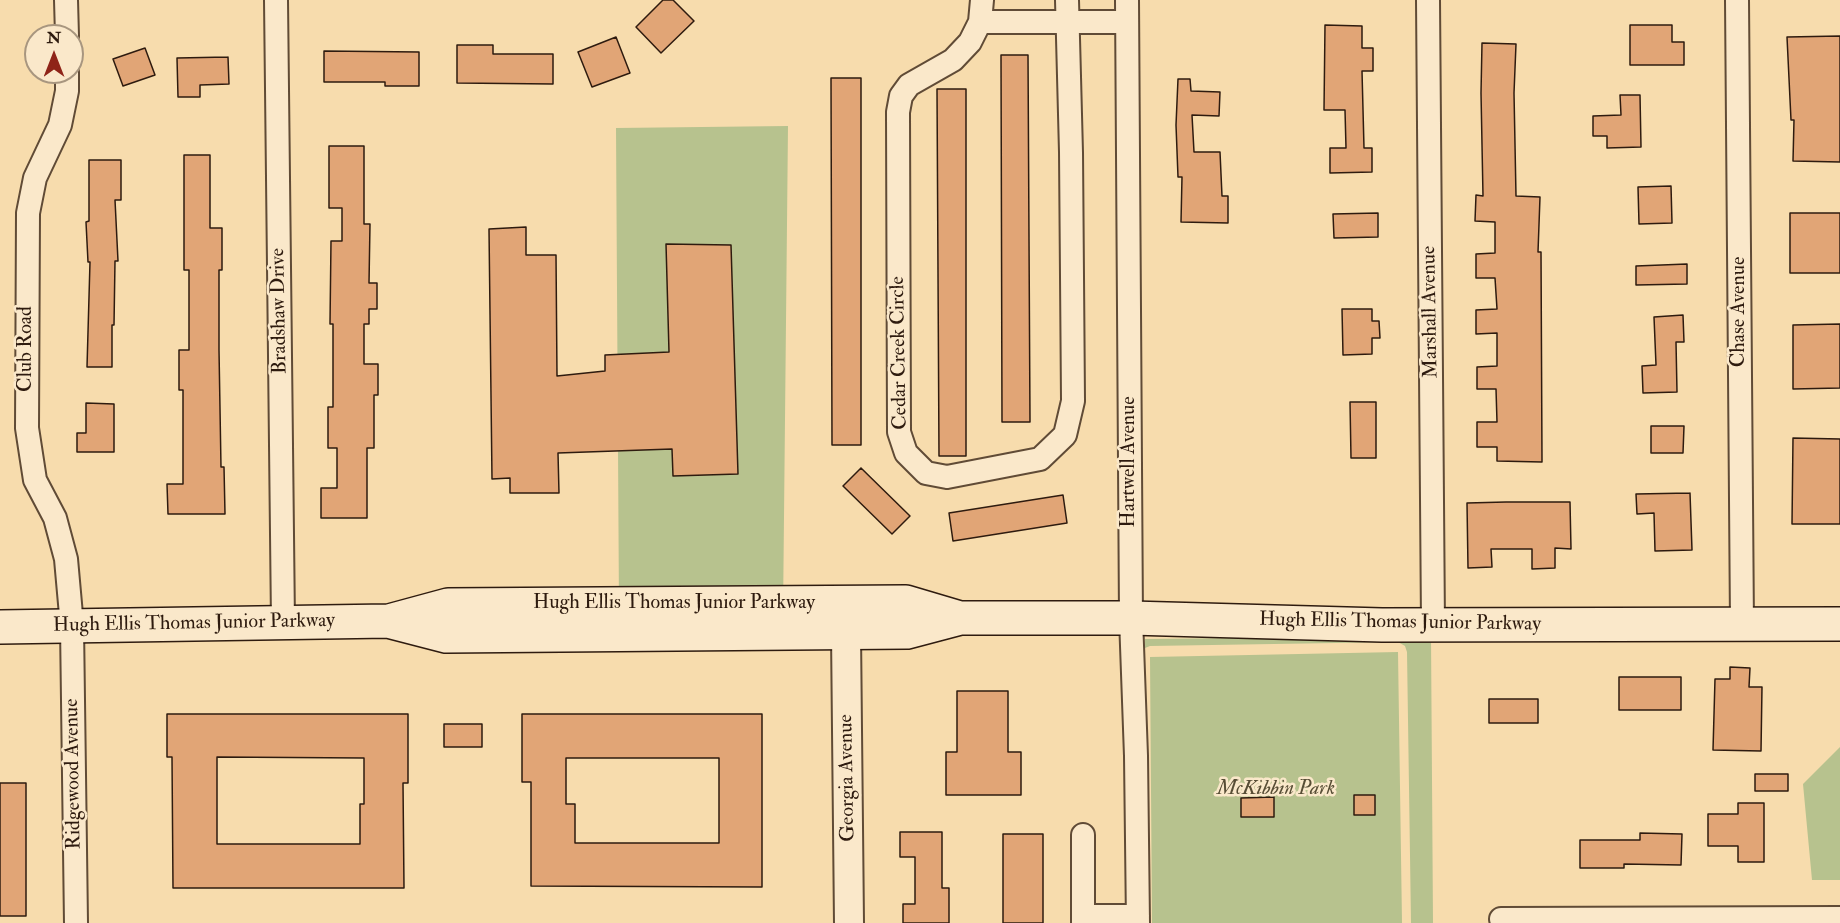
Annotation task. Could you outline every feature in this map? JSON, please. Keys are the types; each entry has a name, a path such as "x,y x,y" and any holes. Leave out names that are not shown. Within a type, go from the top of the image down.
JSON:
{"main road":[{"name":"Hugh Ellis Thomas Junior Parkway","path":"0,627 388,621 448,605 906,602 960,618"},
{"name":"Hugh Ellis Thomas Junior Parkway","path":"388,621 446,636 907,632 960,618 1131,618 1382,625 1840,624"}],"street":[{"path":"66,0 67,24"},
{"name":"Bradshaw Drive","path":"276,0 283,622"},
{"name":"Cedar Creek Circle","path":"1067,0 1068,23 1071,153 1072,401 1065,435 1040,459 947,477 926,472 906,453 899,432 898,112 901,96 909,85 953,60 970,42 981,11 1068,23 1127,11"},
{"name":"Marshall Avenue","path":"1428,0 1433,624"},
{"name":"Chase Avenue","path":"1737,0 1742,624"},
{"name":"Hartwell Avenue","path":"1127,11 1131,618 1138,919"},
{"name":"Club Road","path":"67,84 60,124 35,178 28,213 27,428 35,480 55,518 66,559 72,626"},
{"name":"Ridgewood Avenue","path":"72,626 76,923"},
{"name":"Georgia Avenue","path":"846,633 849,923"},
{"path":"1083,835 1083,919 1138,919"},
{"path":"1501,919 1840,918"}],"green space":[{"path":"788,126 783,614 619,609 616,128"},
{"path":"1431,636 1433,923 1411,923 1407,652 1405,646 1398,642 1150,646 1145,648 1145,639"},
{"name":"McKibbin Park","path":"1398,652 1402,923 1152,923 1150,657"},
{"path":"1840,747 1840,880 1812,880 1803,784"}],"building":[{"path":"663,0 673,0 694,21 661,53 636,27"},
{"path":"1325,25 1362,26 1362,48 1373,48 1373,71 1362,71 1364,148 1372,148 1372,172 1330,173 1330,148 1346,148 1345,110 1324,110"},
{"path":"1630,25 1672,25 1672,42 1684,42 1684,65 1630,65"},
{"path":"1840,36 1840,162 1793,161 1794,120 1791,120 1787,37"},
{"path":"616,37 630,73 592,87 578,52"},
{"path":"1482,43 1516,44 1514,93 1516,196 1540,197 1538,252 1541,252 1542,462 1497,461 1497,447 1477,447 1477,422 1497,422 1496,389 1477,389 1477,367 1497,366 1497,333 1476,334 1476,310 1497,309 1495,278 1476,278 1476,254 1495,253 1495,222 1475,221 1476,195 1483,196"},
{"path":"457,45 493,45 493,54 553,54 553,84 457,83"},
{"path":"145,48 155,75 123,86 113,59"},
{"path":"324,51 419,52 419,86 385,86 385,82 324,82"},
{"path":"1001,55 1028,55 1030,422 1002,422"},
{"path":"228,57 229,84 200,85 200,97 178,97 177,58"},
{"path":"831,78 861,78 861,445 832,445"},
{"path":"1178,79 1190,79 1191,91 1220,92 1219,116 1192,115 1194,152 1220,152 1222,196 1228,196 1228,223 1181,222 1182,177 1178,177 1176,125"},
{"path":"937,89 966,89 966,456 939,456"},
{"path":"1620,95 1640,95 1641,147 1607,148 1607,136 1593,136 1593,116 1621,115"},
{"path":"329,146 364,146 364,224 370,224 369,283 377,283 377,309 369,309 369,324 364,324 364,364 378,364 378,395 374,395 374,448 367,448 367,518 321,518 321,488 337,488 337,448 328,448 328,407 333,407 333,324 330,324 331,241 342,241 342,208 329,208"},
{"path":"184,155 210,155 210,228 222,228 222,270 219,270 219,350 221,467 224,467 225,514 168,514 167,484 183,484 183,390 179,390 179,350 189,350 189,270 184,270"},
{"path":"89,160 121,160 121,200 115,200 118,261 115,261 112,367 87,367 90,262 88,262 86,222 89,221"},
{"path":"1671,186 1672,223 1639,224 1638,187"},
{"path":"1378,213 1378,237 1334,238 1333,214"},
{"path":"1790,213 1840,213 1840,273 1790,273"},
{"path":"526,227 526,255 556,255 557,376 605,371 605,355 669,352 666,244 731,245 738,474 673,476 672,449 558,453 559,493 510,493 510,478 492,479 489,229"},
{"path":"1687,264 1687,284 1636,285 1636,266"},
{"path":"1342,309 1372,309 1372,321 1379,321 1380,338 1372,338 1372,354 1343,355"},
{"path":"1683,315 1684,342 1676,342 1677,392 1643,393 1642,366 1656,365 1654,317"},
{"path":"1840,324 1840,388 1793,389 1793,325"},
{"path":"1350,402 1376,402 1376,458 1351,458"},
{"path":"86,403 114,404 114,452 77,452 77,433 86,433"},
{"path":"1651,426 1684,426 1683,453 1651,453"},
{"path":"1793,438 1840,439 1840,524 1792,524"},
{"path":"861,468 910,516 892,534 843,486"},
{"path":"1690,493 1692,550 1655,551 1654,513 1637,514 1636,494"},
{"path":"1063,495 1067,523 953,541 949,513"},
{"path":"1570,502 1571,549 1555,548 1555,568 1532,569 1532,549 1491,549 1492,567 1468,568 1467,503"},
{"path":"1730,667 1750,668 1749,687 1762,687 1761,751 1713,750 1715,679 1730,679"},
{"path":"1619,677 1681,677 1681,710 1619,710"},
{"path":"957,691 1008,691 1008,752 1021,752 1021,795 946,795 946,752 957,752"},
{"path":"1489,699 1538,699 1538,723 1489,723"},
{"path":"167,714 408,714 408,783 403,783 404,888 173,888 172,757 167,757","holes":["217,757 364,758 364,804 360,804 360,844 217,844"]},
{"path":"522,714 762,714 762,887 531,886 531,782 522,782","holes":["566,758 719,758 719,843 575,843 575,804 566,804"]},
{"path":"444,724 482,724 482,747 444,747"},
{"path":"1755,774 1788,774 1788,791 1755,791"},
{"path":"0,783 26,783 26,916 0,916"},
{"path":"1354,795 1375,795 1375,815 1354,815"},
{"path":"1274,797 1274,817 1241,817 1241,798"},
{"path":"1738,803 1764,803 1764,862 1738,862 1738,846 1708,846 1708,814 1738,814"},
{"path":"900,832 942,832 942,888 949,888 949,923 903,923 903,904 915,904 915,857 900,857"},
{"path":"1640,833 1682,834 1681,865 1624,864 1624,868 1580,868 1580,840 1640,840"},
{"path":"1003,834 1043,834 1043,923 1003,923"}]}
